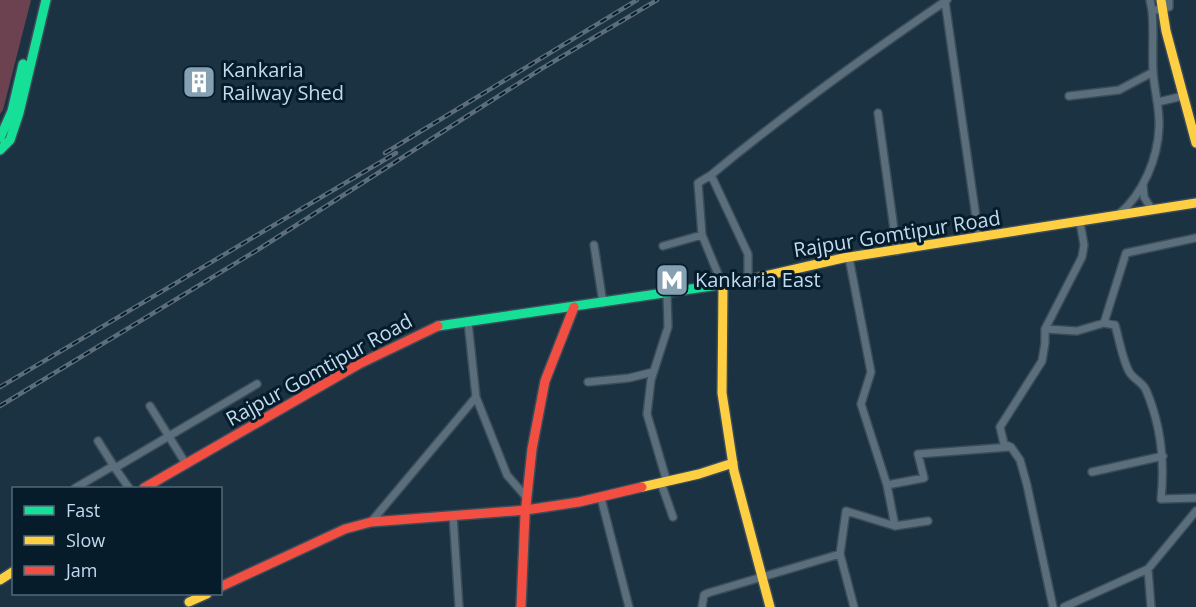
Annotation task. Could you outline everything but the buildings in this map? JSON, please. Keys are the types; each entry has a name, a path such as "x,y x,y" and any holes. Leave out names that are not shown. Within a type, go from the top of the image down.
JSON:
{"main road":[{"path":"13,118 40,0"},
{"path":"0,150 13,118 46,0"},
{"path":"1162,4 1196,142"},
{"path":"0,160 5,139"},
{"name":"Rajpur Gomtipur Road","path":"155,485 186,464 359,364 434,327 723,286 849,258 1196,203"},
{"path":"723,286 722,393 733,463 770,607"},
{"path":"521,607 532,449 545,381 574,307"},
{"path":"222,586 345,529 371,522 526,510 601,498 733,463"},
{"path":"188,601 204,595"}],"street":[{"path":"1117,216 1135,199 1143,185 1155,151 1159,128 1150,0"},
{"path":"1152,11 1162,4 1169,7 1169,0"},
{"path":"723,286 702,235 698,183 880,45 946,1 979,238"},
{"path":"1069,96 1119,90 1154,72"},
{"path":"1158,102 1183,96"},
{"path":"878,113 897,251"},
{"path":"711,175 748,254 748,280"},
{"path":"1143,185 1144,197 1152,210"},
{"path":"1053,607 1020,460 1011,447 1004,444 999,427 1042,361 1046,343 1045,329 1082,257 1084,245 1080,222"},
{"path":"663,246 702,235"},
{"path":"1104,323 1126,253 1196,238"},
{"path":"594,245 603,303"},
{"path":"849,258 871,372 861,404 887,485 895,526"},
{"path":"667,294 668,327 654,372 647,414 673,517"},
{"path":"468,322 476,397 507,475 527,498"},
{"path":"1045,329 1077,332 1104,323 1115,325 1130,373 1145,387 1159,430 1164,470 1161,499 1196,498"},
{"path":"588,382 629,378 654,372"},
{"path":"79,487 257,384"},
{"path":"371,522 476,397"},
{"path":"150,406 186,464"},
{"path":"98,441 128,487"},
{"path":"887,485 924,478 918,454 1011,447"},
{"path":"1092,472 1163,456"},
{"path":"601,498 629,607"},
{"path":"854,607 840,554 846,511 895,526 928,522"},
{"path":"1064,607 1148,569 1196,511"},
{"path":"453,515 459,607"},
{"path":"702,607 704,596 708,593 840,554"},
{"path":"1148,569 1151,607"}],"shaded area":[{"path":"0,0 31,0 3,110 0,114"}],"railway":[{"path":"385,153 637,0"},
{"path":"0,406 259,249 541,69 657,0"},
{"path":"0,387 396,153"}],"traffic: fast":[{"path":"0,150 10,140 19,113 46,0"},
{"path":"0,138 12,111 23,64"},
{"path":"438,326 739,282"}],"traffic: slow":[{"path":"1161,0 1166,31 1196,143"},
{"path":"739,282 843,258 1196,203"},
{"path":"723,286 722,393 734,471 770,607"},
{"path":"642,487 699,474 733,463"},
{"path":"0,580 12,572"},
{"path":"189,602 205,595"}],"traffic: jam":[{"path":"521,607 525,515 532,449 545,381 574,307"},
{"path":"146,487 359,364 438,326"},
{"path":"222,586 345,529 371,522 526,510 579,502 642,487"}],"place":[{"name":"Kankaria Railway Shed","path":"199,82"},
{"name":"Kankaria East","path":"672,280"}]}
